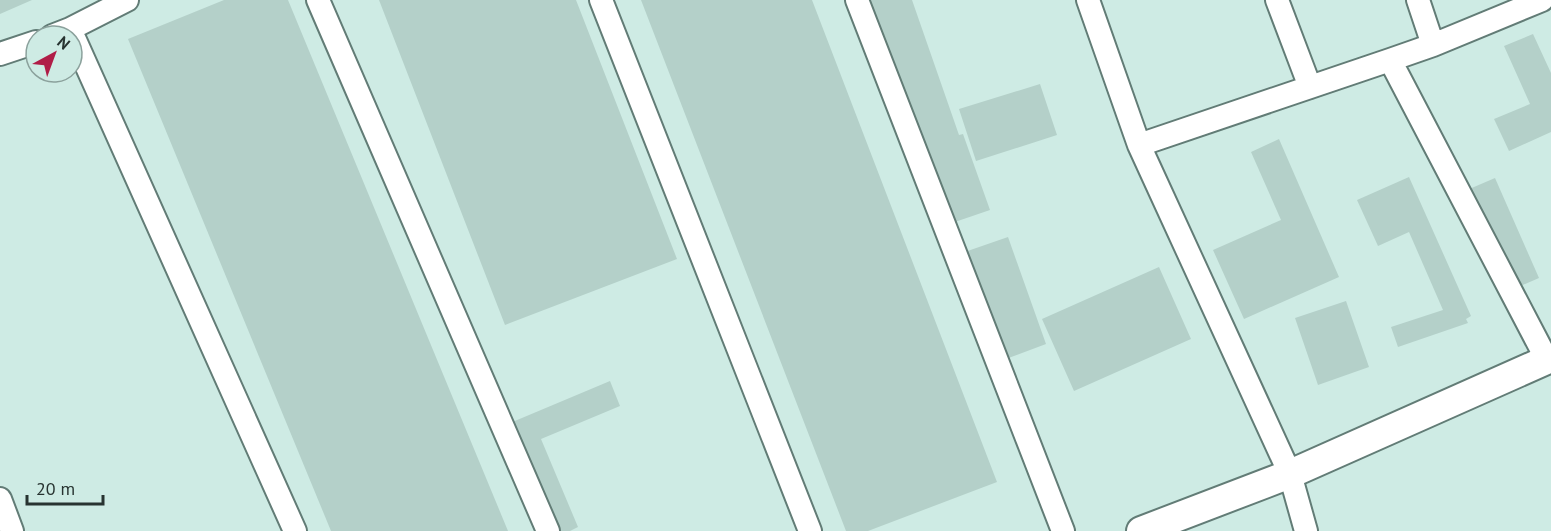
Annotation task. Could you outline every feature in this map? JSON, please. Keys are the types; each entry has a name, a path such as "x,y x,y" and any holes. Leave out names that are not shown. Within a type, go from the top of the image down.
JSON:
{"street":[{"path":"79,24 127,0"},
{"path":"318,0 548,531"},
{"path":"601,0 810,531"},
{"path":"857,0 1063,531"},
{"path":"1088,0 1139,145 1290,474 1306,531"},
{"path":"1277,0 1311,87"},
{"path":"1418,0 1433,45"},
{"path":"1139,145 1433,45 1542,0"},
{"path":"0,54 24,46"},
{"path":"1141,531 1290,474 1549,359 1390,60"},
{"path":"84,82 295,531"},
{"path":"0,500 12,531"}],"building":[{"path":"0,0 32,0 0,14"},
{"path":"224,0 288,0 508,531 331,531 128,39"},
{"path":"379,0 576,0 677,259 505,325"},
{"path":"641,0 812,0 997,482 868,531 846,531"},
{"path":"863,0 912,0 959,135 963,134 990,210 949,224"},
{"path":"1533,34 1551,73 1551,132 1509,151 1494,119 1530,104 1504,46"},
{"path":"1040,84 1057,135 976,161 959,109"},
{"path":"1279,139 1339,277 1244,319 1213,250 1281,220 1251,152"},
{"path":"1409,177 1471,316 1466,319 1468,323 1398,347 1391,327 1443,310 1409,232 1378,246 1357,200"},
{"path":"1495,178 1539,278 1511,290 1467,190"},
{"path":"1008,237 1046,344 995,363 956,255"},
{"path":"1159,267 1191,339 1074,391 1042,319"},
{"path":"1346,301 1369,367 1318,385 1295,318"},
{"path":"610,381 620,406 541,439 578,527 570,531 556,531 510,423"}]}
